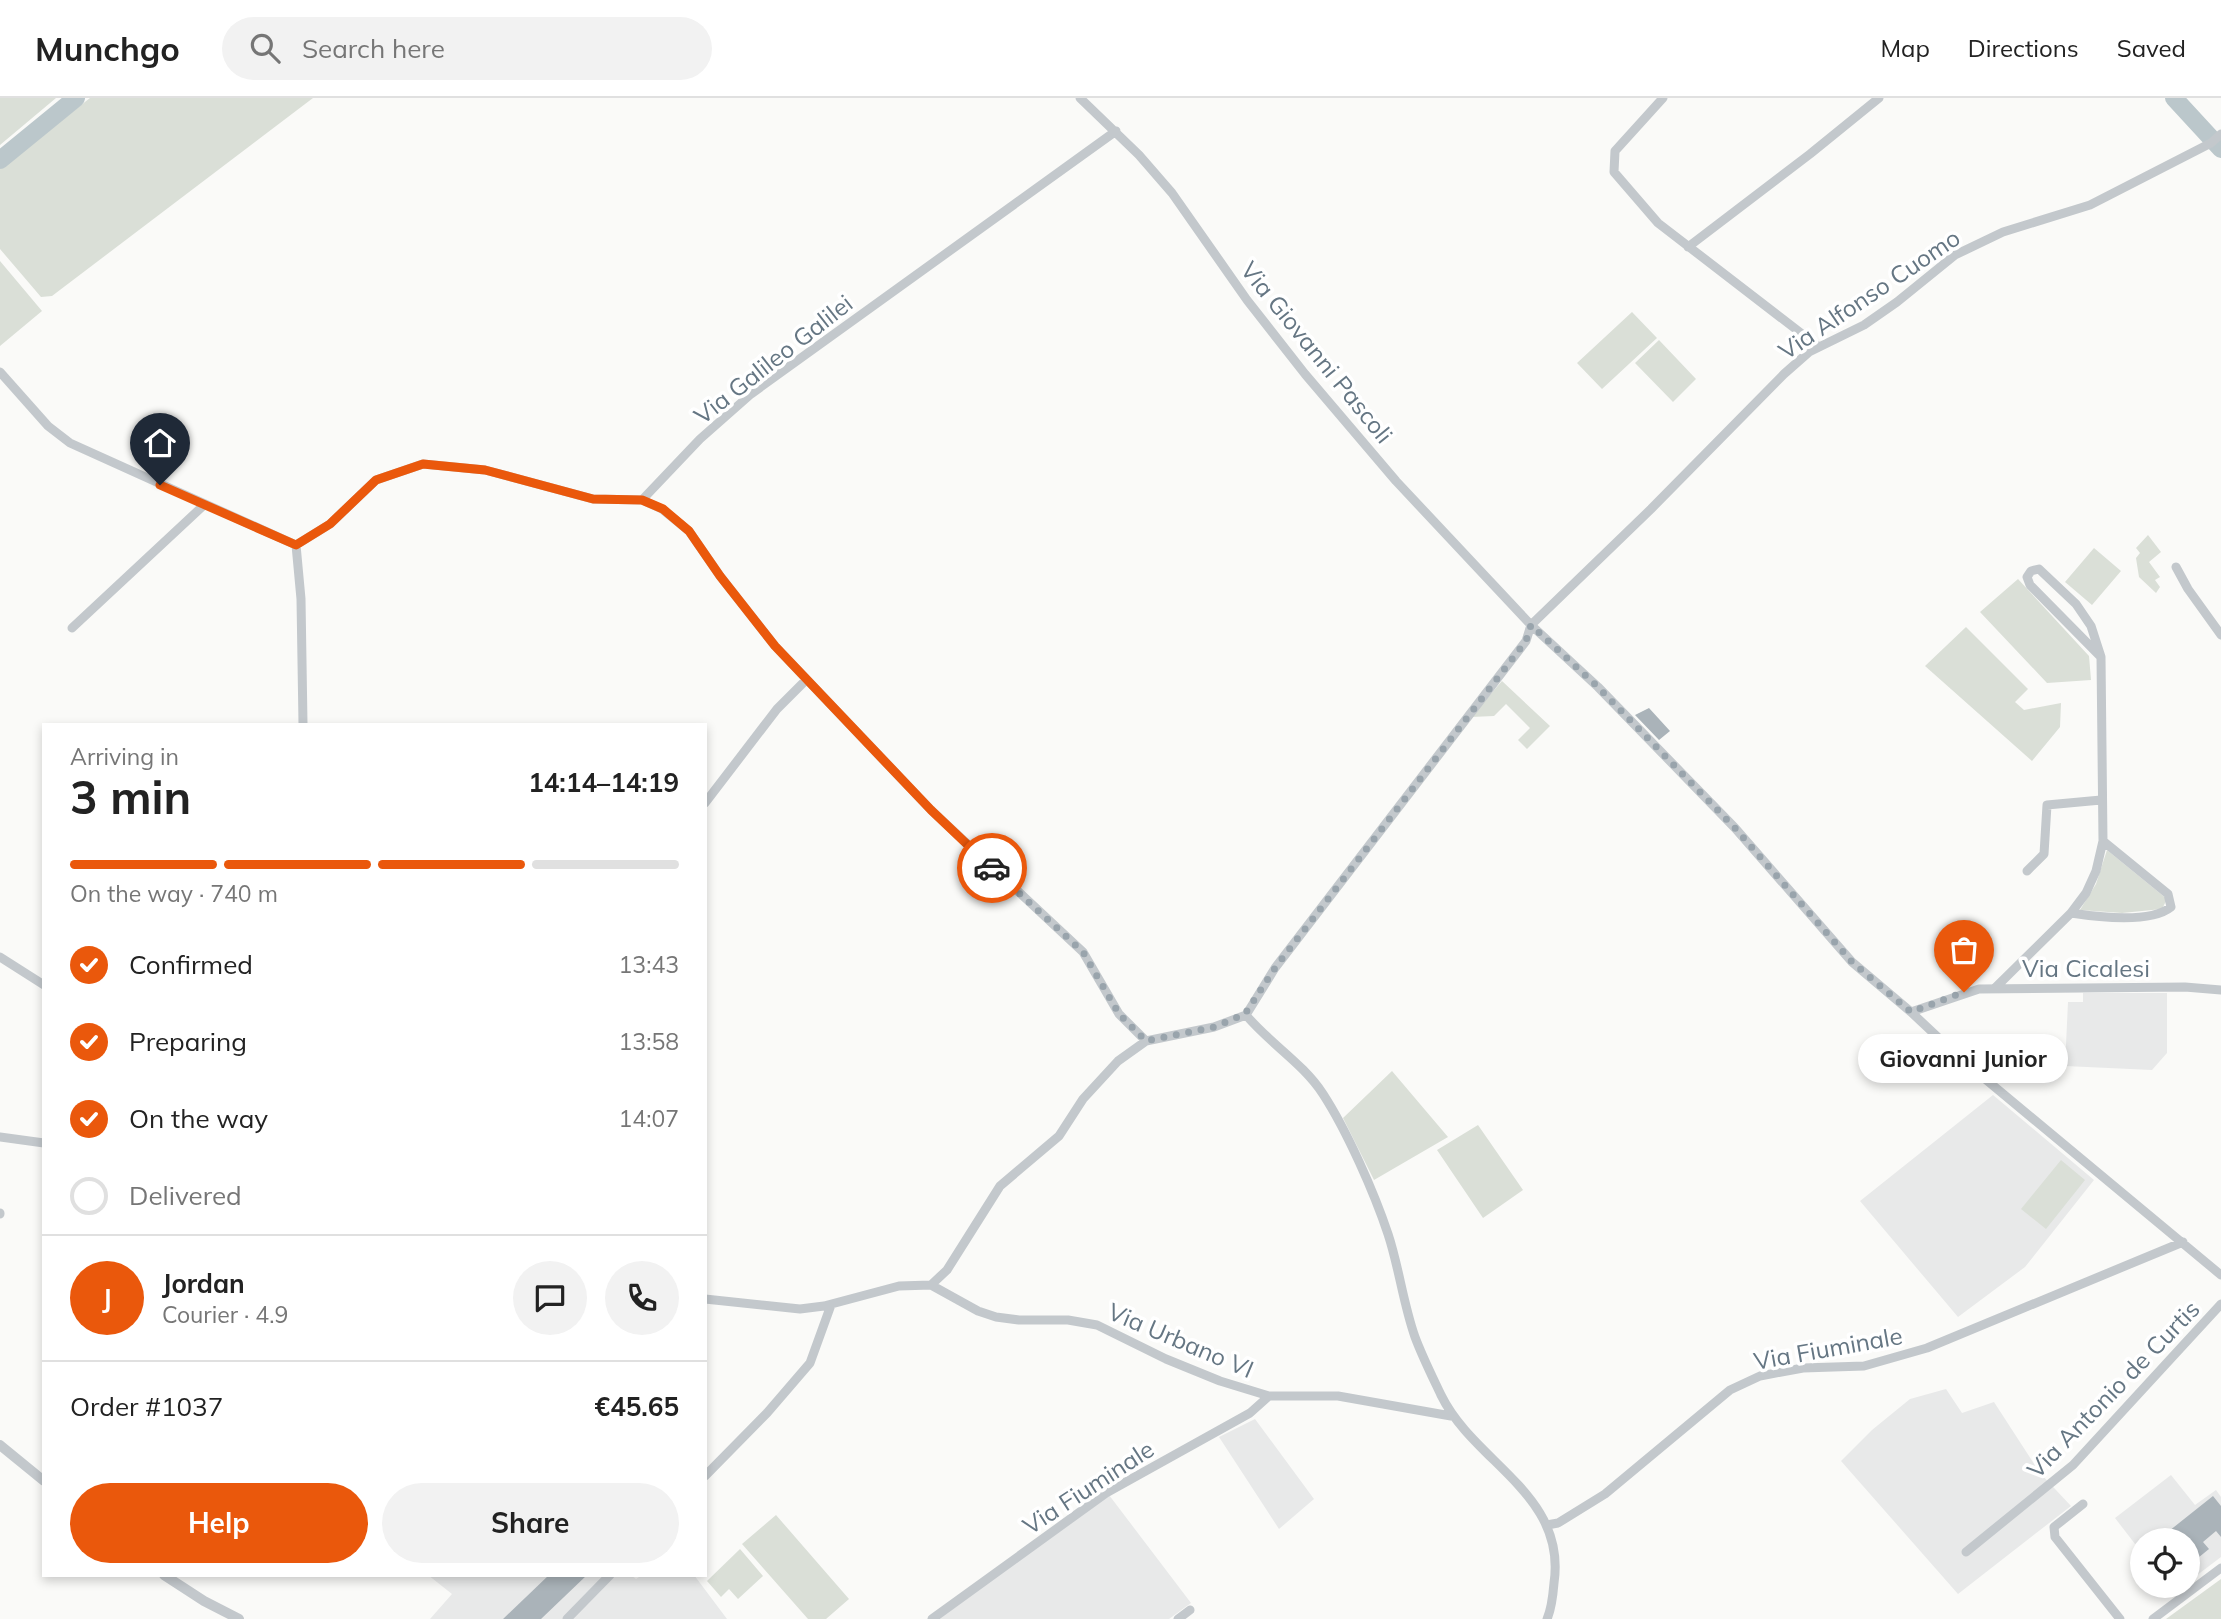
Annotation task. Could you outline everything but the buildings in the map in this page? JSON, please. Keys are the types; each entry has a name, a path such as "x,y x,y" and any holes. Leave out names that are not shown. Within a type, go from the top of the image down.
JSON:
{"street":[{"name":"Via Giovanni Pascoli","path":"1080,98 1116,131 1172,193 1247,300 1305,374 1396,481 1531,625"},
{"path":"1663,98 1615,151 1614,172 1658,223 1819,347"},
{"path":"1688,247 1879,98"},
{"name":"Via Galileo Galilei","path":"642,500 700,439 751,394 1116,131"},
{"name":"Via Alfonso Cuomo","path":"1245,1014 1275,968 1526,641 1531,625 1651,509 1784,374 1819,347 1864,325 1886,310 1955,255 2003,233 2090,205 2220,135"},
{"path":"0,372 48,426 70,443 296,545"},
{"path":"296,545 330,524 376,480 423,464 485,470 593,499 642,500 663,509 689,531 767,636 806,680 931,810 1083,952 1119,1014 1146,1041"},
{"path":"72,628 204,505"},
{"path":"296,545 301,598 303,723"},
{"path":"2176,567 2188,589 2221,635"},
{"path":"1995,988 2071,913 2086,893 2096,871 2103,841 2101,657 2091,626 2076,604 2039,569 2031,571 2027,576 2030,585 2101,657"},
{"path":"1531,625 1598,687 1735,828 1852,962 1960,1058 2221,1275"},
{"path":"707,800 778,709 806,680"},
{"path":"2027,871 2044,854 2047,805 2101,800"},
{"path":"2071,913 2117,918 2164,913 2171,907 2168,894 2103,841"},
{"path":"0,957 42,984"},
{"name":"Via Cicalesi","path":"1911,1012 1964,992 1995,988 2185,987 2221,990"},
{"path":"931,1286 947,1270 1000,1186 1059,1136 1083,1099 1105,1073 1146,1041 1214,1027 1245,1014 1271,1043 1311,1078 1335,1114 1377,1205 1415,1337 1451,1416 1515,1479 1547,1525 1555,1550 1556,1573 1547,1619"},
{"path":"0,1137 42,1143"},
{"name":"Via Fiuminale","path":"1547,1525 1558,1523 1605,1494 1723,1396 1760,1376 1803,1368 1864,1366 1927,1348 2183,1242"},
{"name":"Via Urbano VI","path":"707,1299 800,1308 831,1305 899,1286 931,1286 978,1311 996,1317 1019,1321 1068,1320 1097,1325 1166,1359 1220,1381 1269,1396 1338,1396 1451,1416"},
{"name":"Via Antonio de Curtis","path":"1966,1552 2073,1465 2221,1304"},
{"path":"707,1474 767,1413 810,1363 831,1305"},
{"name":"Via Fiuminale","path":"932,1619 1106,1493 1250,1413 1269,1396"},
{"path":"0,1445 42,1479"},
{"path":"2083,1504 2054,1527 2055,1537 2120,1619"},
{"path":"2153,1619 2221,1568"},
{"path":"167,1577 204,1601 239,1619"},
{"path":"567,1619 608,1577"},
{"path":"1178,1619 1190,1610"}],"shaded area":[{"path":"0,98 56,98 0,145"},
{"path":"90,98 313,98 52,296 41,297 0,249 0,169"},
{"path":"0,261 42,311 0,346"},
{"path":"1632,312 1657,338 1602,389 1577,363"},
{"path":"1659,340 1696,379 1673,402 1635,363"},
{"path":"2148,535 2161,552 2149,562 2160,577 2155,580 2160,587 2156,593 2139,577 2136,558 2140,553 2136,548"},
{"path":"2094,548 2121,571 2092,605 2065,582"},
{"path":"2018,579 2089,656 2091,680 2047,683 1980,612"},
{"path":"1966,627 2028,689 2015,702 2024,710 2061,703 2060,727 2032,761 1925,666"},
{"path":"1502,681 1550,726 1527,749 1518,740 1530,728 1506,704 1494,716 1471,717"},
{"path":"2107,850 2167,899 2162,909 2122,913 2080,910 2096,884"},
{"path":"2083,993 2167,993 2167,1053 2152,1070 2065,1066 2068,1002 2083,1002"},
{"path":"1392,1071 1448,1137 1374,1180 1343,1118"},
{"path":"1993,1095 2094,1180 2025,1267 1958,1317 1860,1201"},
{"path":"1478,1125 1523,1190 1483,1218 1437,1150"},
{"path":"2061,1160 2085,1180 2046,1229 2021,1209"},
{"path":"1946,1389 1962,1413 1994,1402 2040,1473 2071,1506 1958,1594 1841,1461 1872,1430 1910,1399"},
{"path":"1255,1419 1314,1499 1279,1529 1219,1437"},
{"path":"2171,1475 2195,1505 2216,1490 2221,1497 2221,1557 2200,1573 2200,1528 2130,1528 2130,1537 2115,1518"},
{"path":"1109,1495 1191,1603 1169,1619 938,1619"},
{"path":"776,1515 849,1599 826,1619 808,1619 742,1544"},
{"path":"740,1549 763,1576 738,1599 729,1589 721,1597 707,1581"},
{"path":"431,1577 696,1577 727,1619 430,1619 452,1594"},
{"path":"2221,1579 2221,1619 2166,1619 2195,1598 2200,1598 2200,1594"}],"waterway":[{"path":"0,160 76,98"},
{"path":"2174,98 2221,149"}],"way so far":[{"path":"992,868 1083,952 1119,1014 1146,1041 1214,1027 1245,1014 1275,968 1526,641 1531,625 1598,687 1735,828 1852,962 1911,1012 1964,992"}],"place":[{"name":"Giovanni Junior","path":"1964,992"}],"route":[{"path":"160,485 296,545 330,524 376,480 423,464 485,470 593,499 642,500 663,509 689,531 720,576 775,646 931,810 992,868"}]}
